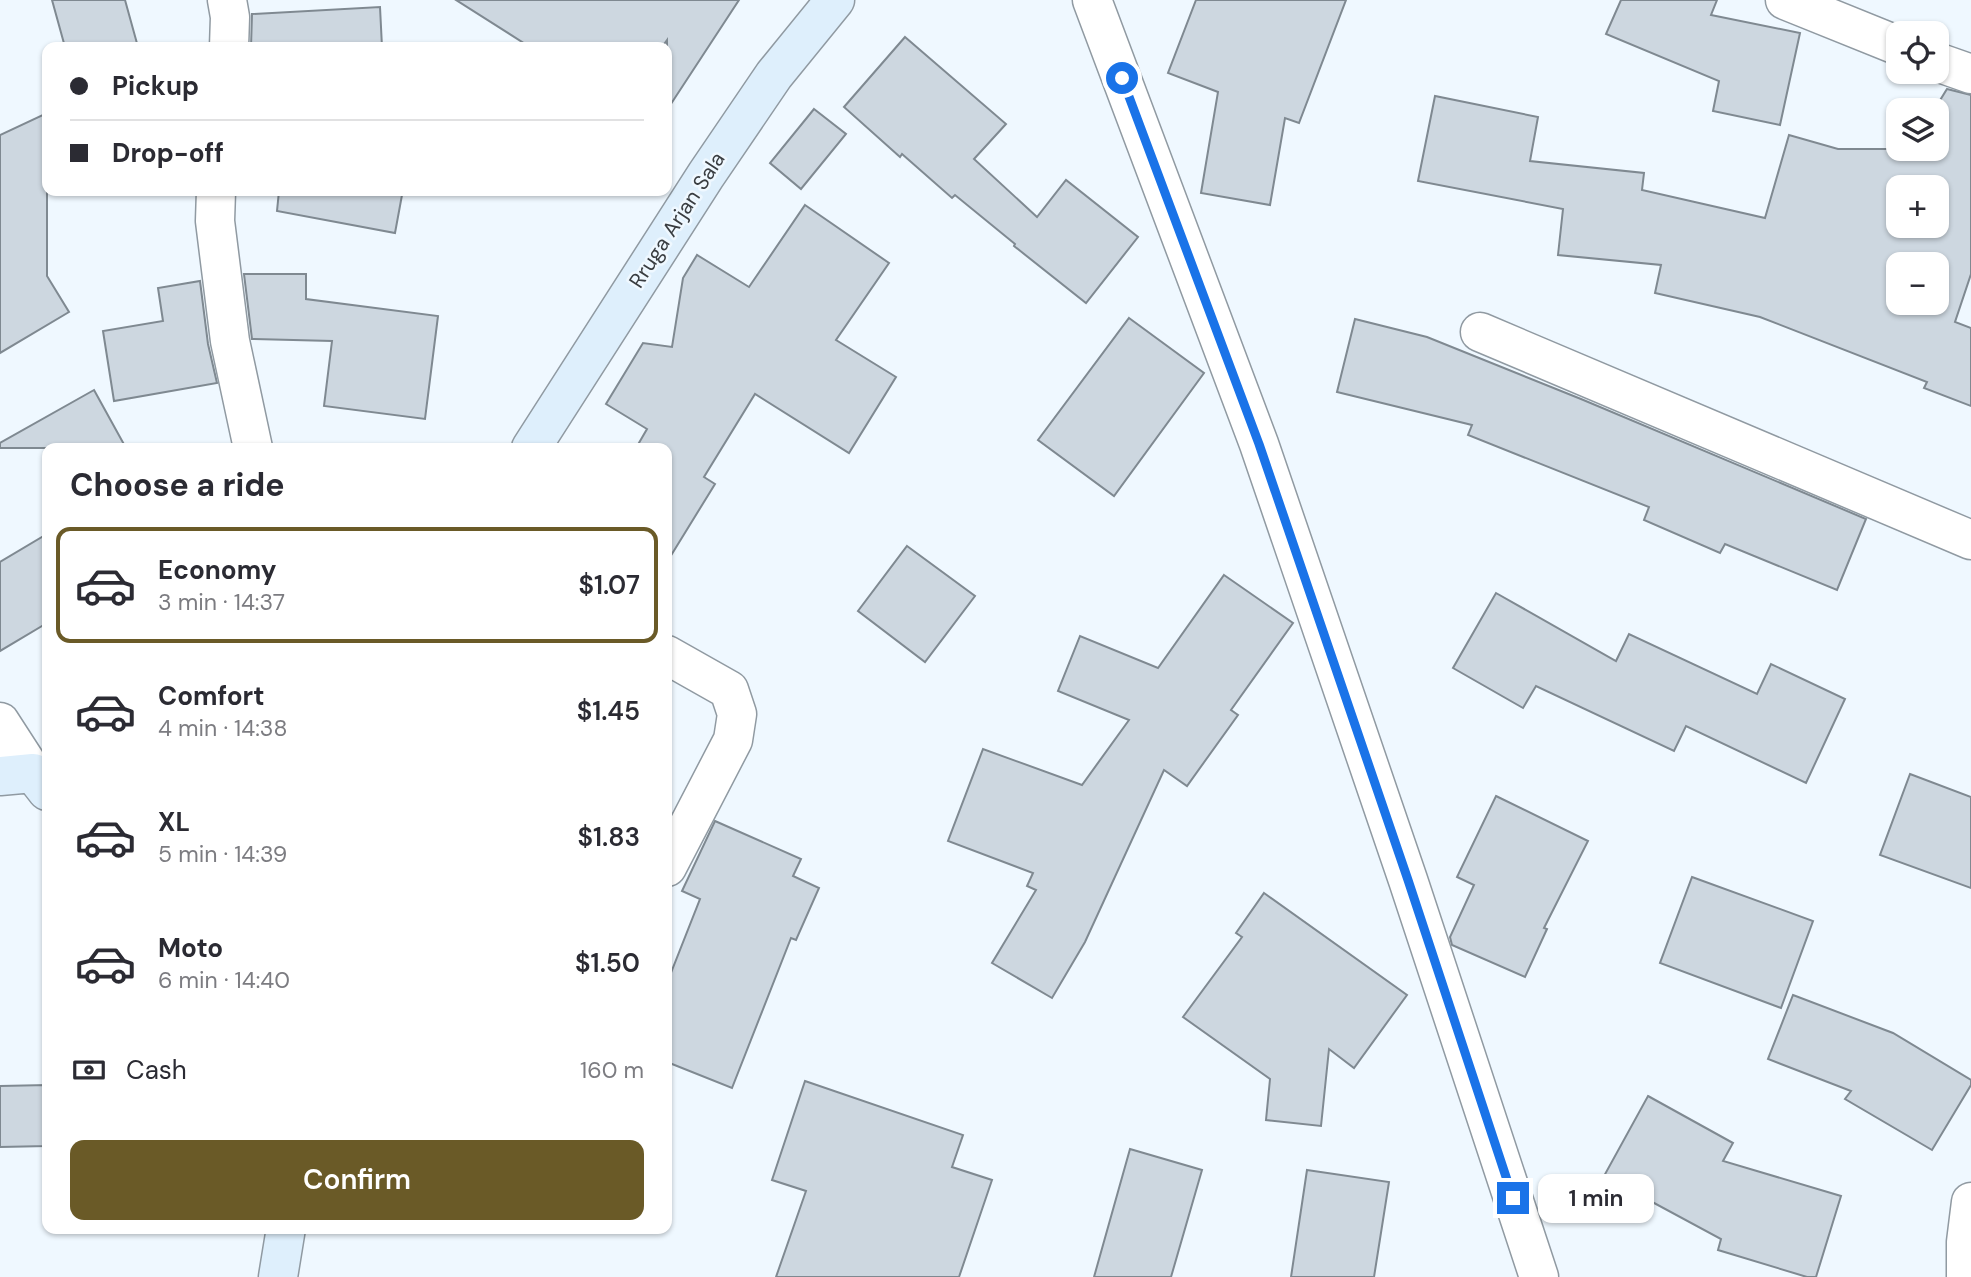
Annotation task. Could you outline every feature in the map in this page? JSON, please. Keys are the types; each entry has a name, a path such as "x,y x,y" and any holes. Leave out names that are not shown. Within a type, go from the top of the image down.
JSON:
{"street":[{"path":"228,0 229,42"},
{"name":"Rruga Arjan Sala","path":"534,443 706,175 774,75 835,0"},
{"path":"1092,0 1259,444 1408,880 1539,1277"},
{"path":"1785,0 1886,41"},
{"path":"1949,66 1971,74"},
{"path":"216,196 215,221 230,341 252,443"},
{"path":"1480,332 1971,540"},
{"path":"672,657 729,690 737,715 733,740 672,857"},
{"path":"0,722 27,780"},
{"path":"1966,1277 1966,1242 1971,1202"},
{"path":"278,1277 285,1234"}],"building":[{"path":"52,0 125,0 137,42 64,42"},
{"path":"456,0 739,0 672,102 672,42 522,42"},
{"path":"1196,0 1346,0 1299,123 1285,118 1270,205 1201,193 1218,92 1168,73"},
{"path":"1621,0 1717,0 1711,15 1800,33 1780,125 1713,111 1719,81 1606,34"},
{"path":"380,7 382,42 251,42 252,14"},
{"path":"905,37 1006,124 974,159 1037,217 1066,180 1138,237 1086,303 955,195 952,198 902,154 900,157 844,107"},
{"path":"1947,89 1971,95 1971,274 1955,322 1971,328 1971,406 1924,388 1927,382 1760,317 1655,293 1661,265 1558,255 1563,209 1418,181 1435,96 1538,117 1530,161 1644,173 1642,190 1765,218 1789,135 1838,149 1886,149 1886,161 1949,161 1949,98 1941,98"},
{"path":"814,109 846,134 801,189 770,163"},
{"path":"42,115 42,196 47,196 47,276 69,312 0,353 0,135"},
{"path":"278,196 402,196 395,233 277,211"},
{"path":"805,205 889,263 836,340 896,377 849,453 755,394 704,477 715,484 672,554 672,443 639,443 647,429 606,404 643,343 672,347 683,278 697,255 749,287"},
{"path":"244,274 306,274 306,299 438,316 425,419 324,406 332,341 252,339"},
{"path":"200,281 208,344 217,383 114,401 103,331 163,321 158,288"},
{"path":"1129,318 1204,373 1114,496 1038,440"},
{"path":"1355,319 1427,337 1866,519 1837,590 1725,544 1720,553 1644,520 1649,507 1468,435 1472,425 1337,392"},
{"path":"94,390 123,443 42,443 42,448 0,448 0,443"},
{"path":"42,537 42,626 0,651 0,562"},
{"path":"907,546 975,596 925,662 858,611"},
{"path":"1224,575 1293,623 1231,710 1238,715 1187,786 1164,770 1085,942 1052,998 992,963 1036,890 1027,886 1033,873 948,841 983,749 1082,785 1129,720 1058,691 1080,636 1158,668"},
{"path":"1496,593 1616,661 1629,634 1757,694 1771,664 1845,699 1806,783 1686,726 1674,751 1536,686 1523,708 1453,668"},
{"path":"1910,774 1971,797 1971,888 1880,855"},
{"path":"1496,796 1588,841 1544,928 1547,929 1525,977 1452,945 1450,937 1474,885 1457,877"},
{"path":"715,821 801,859 793,876 819,888 796,940 791,938 732,1088 672,1064 672,970 700,899 682,891"},
{"path":"1692,877 1813,921 1781,1008 1660,963"},
{"path":"1264,893 1407,995 1354,1068 1329,1049 1321,1126 1266,1120 1270,1079 1183,1017 1242,937 1236,933"},
{"path":"1793,995 1893,1033 1971,1080 1971,1085 1932,1150 1845,1099 1851,1091 1768,1059"},
{"path":"805,1081 963,1135 952,1167 992,1180 959,1277 776,1277 806,1191 772,1180"},
{"path":"42,1085 42,1146 0,1147 0,1086"},
{"path":"1648,1096 1733,1143 1723,1161 1841,1196 1816,1277 1807,1277 1718,1250 1721,1239 1604,1176"},
{"path":"1130,1149 1202,1170 1171,1277 1094,1277"},
{"path":"1307,1170 1389,1182 1374,1277 1291,1277"}],"route":[{"path":"1122,78 1259,444 1513,1198"}]}
